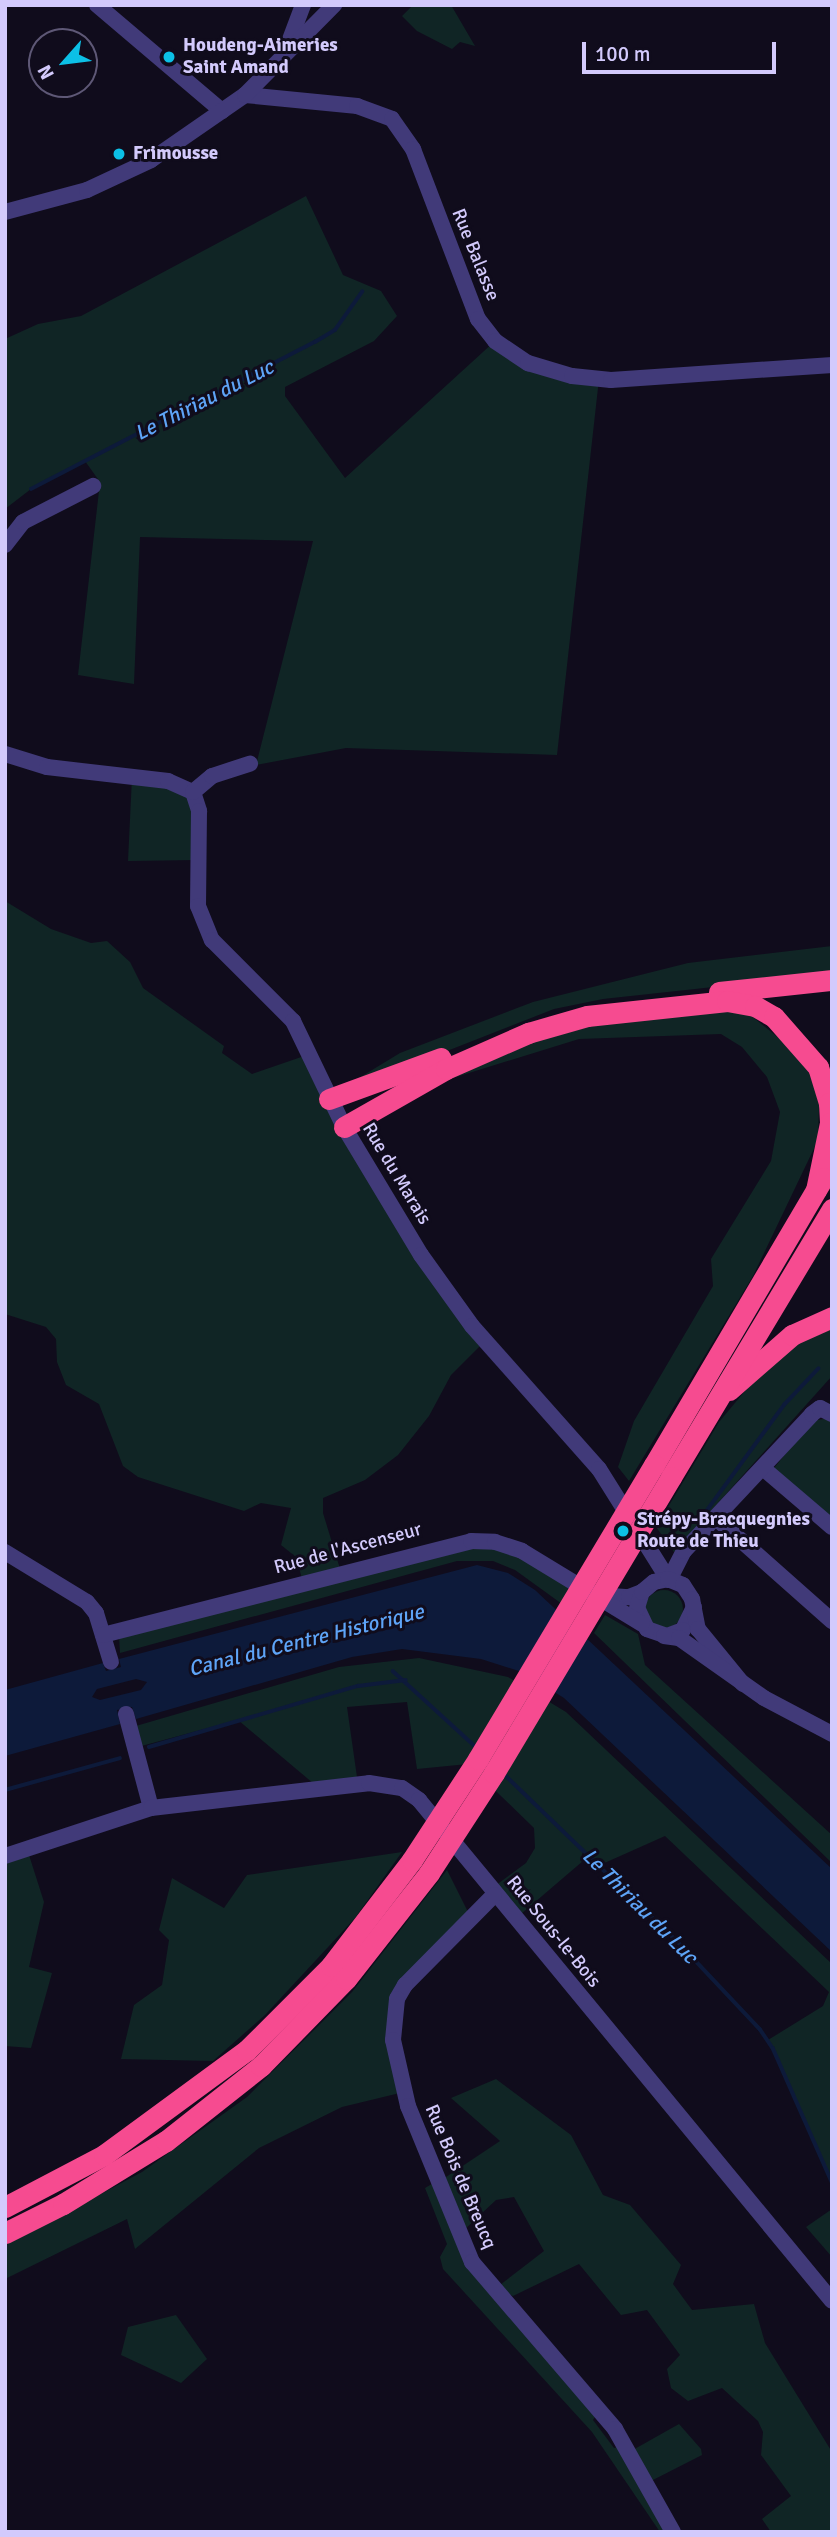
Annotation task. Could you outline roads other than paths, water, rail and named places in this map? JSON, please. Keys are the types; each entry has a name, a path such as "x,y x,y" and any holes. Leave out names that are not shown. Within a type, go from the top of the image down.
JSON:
{"highway":[{"path":"329,1099 524,1023 586,1006 832,980"},
{"path":"344,1127 446,1069 528,1033 587,1016 727,1001 755,1006 774,1017 818,1067 829,1103 830,1123 816,1190"},
{"path":"5,2207 114,2148 247,2050 331,1966 420,1866 494,1773 832,1164"},
{"path":"662,1471 719,1397 832,1209"},
{"path":"719,1397 792,1335 832,1317"},
{"path":"5,2233 115,2173 234,2088 346,1979 420,1866"}],"street":[{"path":"97,5 222,111"},
{"path":"280,61 303,5"},
{"path":"5,212 73,195 118,176 222,111 245,95 334,5"},
{"name":"Rue Balasse","path":"245,95 357,106 392,120 412,149 478,319 495,341 528,363 572,376 611,380 832,365"},
{"path":"5,545 23,522 93,486"},
{"path":"5,754 47,768 168,781 193,792 212,776 250,764"},
{"name":"Rue du Marais","path":"193,792 199,811 197,875 202,921 212,940 293,1021 329,1099 391,1209 459,1307 584,1449 671,1580"},
{"path":"647,1545 668,1558 684,1551 764,1469 812,1414 820,1408 832,1414"},
{"path":"764,1469 832,1527"},
{"path":"717,1519 832,1621"},
{"name":"Rue de l'Ascenseur","path":"103,1635 471,1541 495,1542 522,1551 642,1624"},
{"name":"Rue du Marais","path":"645,1588 653,1572 647,1545"},
{"path":"671,1580 684,1551"},
{"path":"5,1552 58,1583 96,1613 111,1662"},
{"path":"743,1684 707,1643 689,1591 671,1580 645,1588 637,1608 642,1624 658,1635 679,1638 743,1684 832,1734"},
{"name":"Rue de l'Ascenseur","path":"595,1594 629,1597 645,1588"},
{"path":"658,1635 683,1630 694,1606"},
{"path":"127,1721 150,1808"},
{"name":"Rue Sous-le-Bois","path":"5,1856 150,1808 369,1783 394,1785 419,1800 494,1895 832,2301"},
{"name":"Rue Bois de Breucq","path":"494,1895 405,1985 397,1999 393,2040 408,2106 472,2262 615,2429 673,2532"}],"water":[{"name":"Canal du Centre Historique","path":"477,1565 508,1573 535,1590 832,1869 832,1952 564,1698 522,1672 481,1659 402,1649 352,1657 136,1719 132,1707 117,1710 120,1724 5,1756 5,1690 103,1663 106,1671 121,1667 119,1659"}],"waterway":[{"name":"Le Thiriau du Luc","path":"31,489 315,342 335,330 362,292"},
{"path":"705,1513 784,1405 818,1369"},
{"name":"Le Thiriau du Luc","path":"393,1671 477,1748"},
{"path":"149,1747 358,1686 406,1680"},
{"path":"5,1790 120,1758"},
{"name":"Le Thiriau du Luc","path":"502,1772 677,1941 760,2029 773,2048 832,2182"}],"place":[{"name":"Houdeng-Aimeries Saint Amand","path":"169,57"},
{"name":"Frimousse","path":"119,154"},
{"name":"Strépy-Bracquegnies Route de Thieu","path":"623,1531"}]}
